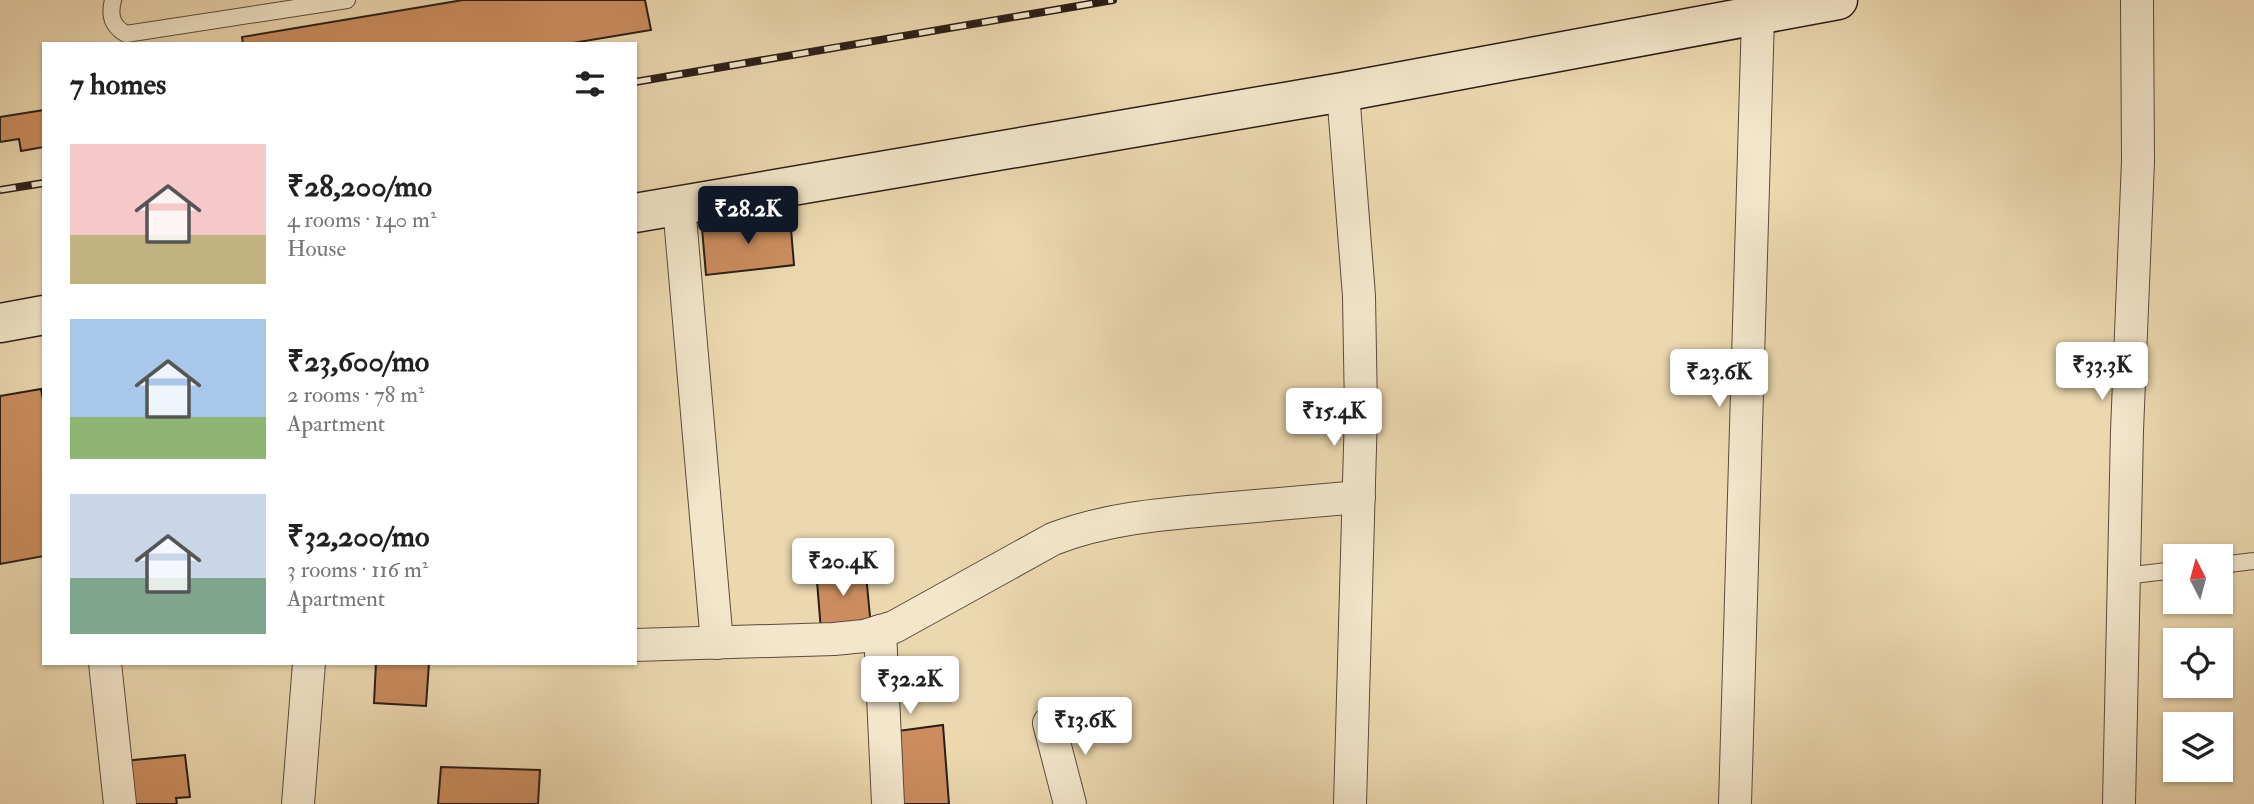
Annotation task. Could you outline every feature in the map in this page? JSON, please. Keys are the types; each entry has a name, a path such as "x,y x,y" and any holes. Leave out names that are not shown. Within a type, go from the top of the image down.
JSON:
{"street":[{"path":"637,214 1343,92 1838,0"},
{"path":"2119,804 2127,431 2138,161 2137,0"},
{"path":"1735,804 1758,16"},
{"path":"1343,92 1359,296 1359,497 1350,804"},
{"path":"679,206 717,643"},
{"path":"0,323 42,315"},
{"path":"637,645 864,636 894,627 1054,539 1079,529 1114,520 1156,514 1359,497"},
{"path":"880,631 888,804"},
{"path":"105,665 120,804"},
{"path":"298,804 309,665"},
{"path":"1049,723 1070,804"}],"lane":[{"path":"113,0 110,12 112,21 126,34 347,0"},
{"path":"2233,564 2254,561"},
{"path":"2125,576 2163,571"}],"building":[{"path":"463,0 645,0 651,30 579,42 243,42 242,37"},
{"path":"42,110 42,147 21,151 19,139 0,142 0,117"},
{"path":"790,217 794,265 706,275 702,228"},
{"path":"41,389 42,394 42,556 0,564 0,396"},
{"path":"865,564 871,627 821,631 816,569"},
{"path":"376,665 429,665 426,706 374,703"},
{"path":"943,725 949,804 896,804 890,732"},
{"path":"185,755 190,797 176,798 177,804 128,804 124,761"},
{"path":"441,767 540,770 538,804 438,804"}],"railway":[{"path":"637,82 1113,0"},
{"path":"0,190 42,183"}]}
